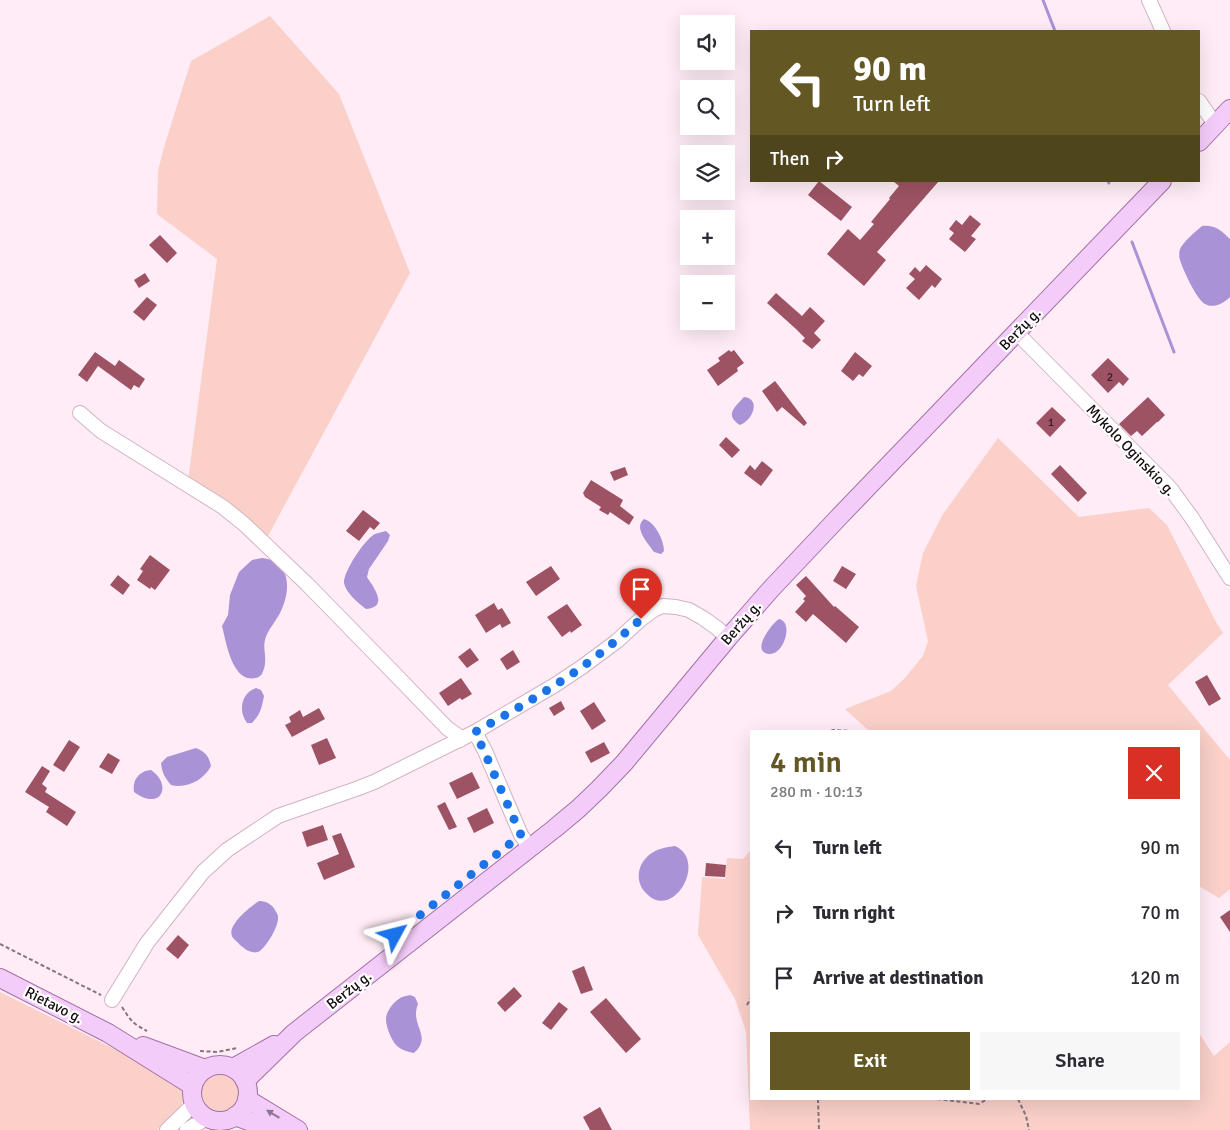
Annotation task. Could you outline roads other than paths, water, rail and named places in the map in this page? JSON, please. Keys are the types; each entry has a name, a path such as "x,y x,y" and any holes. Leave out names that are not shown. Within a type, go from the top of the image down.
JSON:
{"main road":[{"path":"1200,141 1230,110"},
{"name":"Beržų g.","path":"294,1033 578,810 612,776 771,589 1161,182"},
{"name":"Rietavo g.","path":"0,978 108,1033 193,1086"},
{"name":"Rietavo g.","path":"108,1033 205,1069 214,1065 232,1068"},
{"path":"205,1069 199,1074 193,1086 194,1104 199,1112 207,1118 216,1121 226,1120 240,1112 247,1099 248,1090 245,1081 232,1068 294,1033"},
{"path":"245,1081 294,1033"},
{"path":"247,1099 298,1130"},
{"path":"235,1116 274,1130"}],"street":[{"path":"1149,0 1163,30"},
{"path":"1200,102 1217,123"},
{"name":"Mykolo Oginskio g.","path":"1017,333 1170,488 1192,518 1230,578"},
{"path":"80,413 101,431 223,507 244,524 307,584 460,740"},
{"path":"112,1000 147,943 203,872 227,850 278,816 356,790 475,732 582,667 655,609 663,606 688,610 703,618 728,638"},
{"path":"475,732 521,835 530,848"},
{"path":"167,1130 194,1104"},
{"path":"187,1130 207,1118"}],"waterway":[{"path":"1043,0 1055,30"},
{"path":"1132,242 1174,352"}]}
